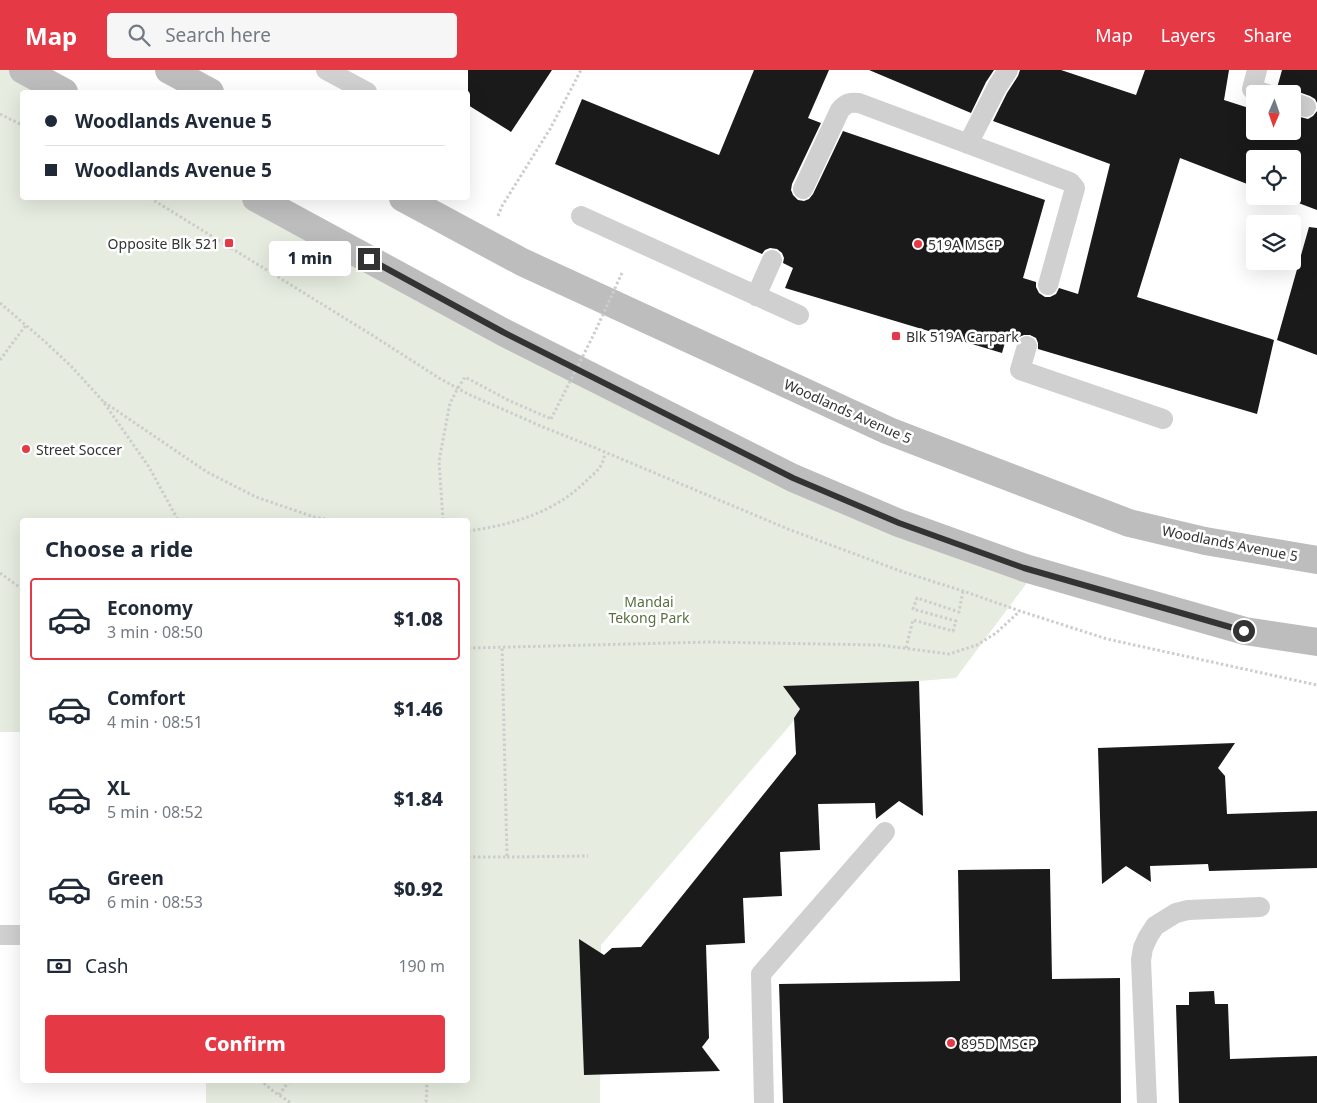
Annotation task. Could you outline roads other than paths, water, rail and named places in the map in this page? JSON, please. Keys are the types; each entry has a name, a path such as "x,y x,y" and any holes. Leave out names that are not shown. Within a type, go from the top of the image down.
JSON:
{"main road":[{"path":"23,70 60,90"},
{"path":"169,70 206,90"},
{"path":"260,200 503,332 793,478 899,523 1024,568 1244,631 1317,642"},
{"name":"Woodlands Avenue 5","path":"407,200 522,262 889,431 1129,523 1205,541 1317,560"}],"lane":[{"path":"326,70 363,90"},
{"path":"968,144 997,87 1008,70"},
{"path":"1253,85 1257,70"},
{"path":"803,189 840,110 845,104 851,102 859,103 1070,182 1075,188 1048,285"},
{"path":"581,216 799,315"},
{"path":"756,296 772,260"},
{"path":"1027,346 1020,370 1163,419"},
{"path":"764,1103 760,974 885,832"},
{"path":"1147,1103 1141,960 1148,936 1155,926 1176,913 1188,910 1260,907"},
{"path":"0,935 20,935"}],"place":[{"name":"Opposite Blk 521","path":"229,243"},
{"name":"519A MSCP","path":"918,244"},
{"name":"Blk 519A Carpark","path":"896,336"},
{"name":"Street Soccer","path":"26,449"},
{"name":"895D MSCP","path":"951,1043"}],"park label":[{"name":"Mandai Tekong Park","path":"649,610"}]}
